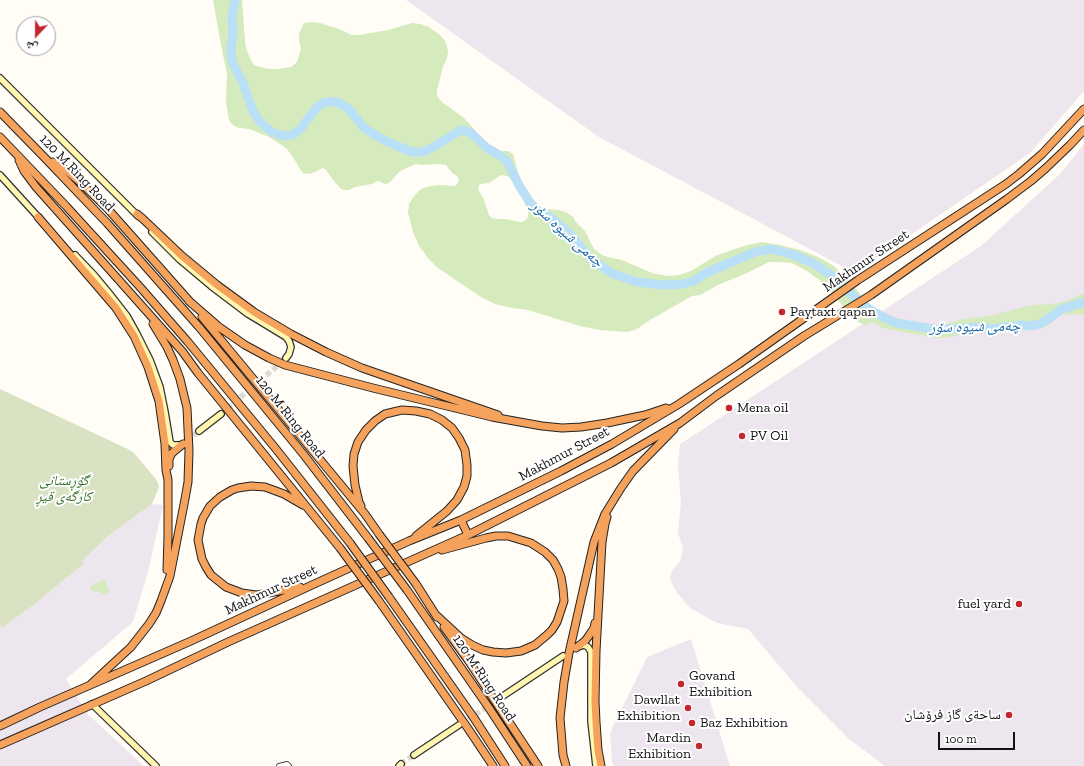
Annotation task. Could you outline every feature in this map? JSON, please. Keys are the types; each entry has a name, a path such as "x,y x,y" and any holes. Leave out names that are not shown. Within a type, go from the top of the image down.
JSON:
{"highway":[{"name":"Makhmur Street","path":"0,726 191,641 409,541 461,520 561,471 600,450 679,404 739,364 858,280 1019,174 1042,154 1084,109"},
{"name":"120 M Ring Road","path":"0,112 107,223 199,327 304,455 407,590 489,708 527,766"},
{"name":"Makhmur Street","path":"0,745 146,681 236,638 468,536 611,463 680,423 716,396 799,340 870,295 1032,181 1070,146 1084,130"},
{"path":"0,137 140,287 188,342 276,449 350,543 474,718 505,766"},
{"path":"15,152 24,170 36,187 182,351 198,373 340,548 470,730 493,766"},
{"path":"44,157 66,170 107,208 189,301 365,514 416,584 538,766"},
{"path":"137,214 182,256 217,285 254,312 301,340 362,368 492,412 513,421"},
{"path":"38,217 116,308 139,346 150,371 158,401 163,429 168,480"},
{"path":"189,301 220,327 245,345 285,365 492,417 542,426 585,427 645,415 679,404"},
{"path":"87,687 131,647 150,624 156,613 171,572 188,482 189,451 187,408 180,379 167,347 144,308"},
{"path":"365,514 359,502 353,466 354,454 358,442 366,430 374,421 385,414 402,410 423,412 442,420 452,428 465,450 467,465 464,487 457,500 447,511 409,541"},
{"path":"566,766 563,754 560,718 564,682 594,542 605,514 633,471 680,423"},
{"path":"164,594 168,556 169,461 172,453 182,444"},
{"path":"310,510 291,497 271,489 258,486 238,488 220,497 210,506 203,518 198,540 202,559 211,575 226,587 235,591 249,594 263,594 312,585"},
{"path":"601,766 598,750 595,701 596,651 602,542 605,524 613,500"},
{"path":"461,520 468,536"},
{"path":"428,553 453,548 486,538 508,536 523,540 539,547 552,560 559,573 563,589 564,601 560,614 552,630 535,645 515,652 493,652 483,650 472,645 461,638 435,614"},
{"path":"576,648 585,641 594,628 599,604"}],"street":[{"path":"0,78 137,214 144,224 169,250 200,278 237,306 286,337 291,347 286,358"},
{"path":"0,175 95,276 127,316 144,346 156,374 164,404 170,442 175,445 182,444"},
{"path":"199,431 221,414"},
{"path":"576,648 584,645 588,647 591,652 591,721 596,766"},
{"path":"503,696 563,656"},
{"path":"92,704 156,766"},
{"path":"414,755 459,725"},
{"path":"279,766 287,764 289,766"}],"shaded area":[{"path":"406,0 1084,0 1084,91 1030,153 855,273 599,137"},
{"path":"1084,144 1084,766 885,766 849,739 798,688 748,629 717,623 690,608 673,586 670,578 672,570 680,562 683,548 678,533 681,502 678,466 680,444 981,246 1061,173"},
{"path":"152,504 163,505 148,572 133,622 66,679 88,715 144,766 0,766 0,625 2,628 42,599 84,564 81,561 107,537"},
{"path":"691,639 730,766 614,766 612,762 610,733 647,657"}],"green space":[{"path":"213,0 242,0 246,48 249,56 254,65 269,69 291,67 297,62 301,49 299,34 304,23 320,23 352,35 388,30 412,23 429,27 440,35 446,42 448,51 437,90 437,96 442,102 464,118 489,147 495,150 508,151 513,154 520,180 535,204 540,208 566,212 573,217 585,231 594,249 604,256 622,260 652,273 668,276 679,275 691,271 715,256 747,245 762,242 800,250 818,257 834,266 845,276 873,308 893,317 909,321 936,325 950,323 963,319 994,315 1027,306 1059,303 1084,293 1084,315 1063,315 1057,317 1052,323 1045,327 1036,329 1005,332 982,331 938,338 920,335 882,328 872,322 865,325 856,321 822,282 807,271 792,263 779,262 769,262 718,285 700,295 692,296 637,329 627,332 600,330 580,326 528,310 495,304 481,297 438,268 419,246 413,232 408,212 409,204 415,195 421,189 430,186 455,186 458,183 459,180 457,176 452,173 446,165 416,164 400,171 387,184 378,181 349,190 341,189 323,168 310,174 303,173 286,148 269,137 249,129 234,126 230,122 226,102 227,74","holes":["501,175 510,178 524,201 528,212 528,217 522,222 492,218 489,215 478,188 480,184 489,183"]},
{"name":"گۆڕستانی کارگەی قیڕ","path":"0,389 130,450 155,478 159,487 152,504 107,537 82,561 84,564 42,599 2,628 0,625"},
{"path":"104,579 110,592 105,595 98,591 92,592 90,587"}],"waterway":[{"name":"چەمی شیوە سۆر","path":"235,0 232,17 232,62 243,83 253,111 261,123 272,132 283,136 293,135 302,127 317,107 325,102 337,102 349,109 363,127 378,137 412,152 423,152 461,130 466,131 472,134 487,148 507,161 520,187 537,210 560,225 570,234 589,257 611,273 637,282 662,285 683,284 694,281 706,273 755,252 771,249 791,254 813,263 835,278 869,309 885,318 896,323 939,330 979,327 993,329 1021,325 1030,326 1040,324 1062,309 1084,302"}],"tunnel":[{"path":"221,414 283,361"},
{"path":"187,441 199,431"},
{"path":"461,724 503,696"},
{"path":"401,764 414,755"}],"place":[{"name":"Paytaxt qapan","path":"782,312"},
{"name":"Mena oil","path":"729,408"},
{"name":"PV Oil","path":"742,436"},
{"name":"fuel yard","path":"1019,604"},
{"name":"Govand Exhibition","path":"681,684"},
{"name":"Dawllat Exhibition","path":"688,708"},
{"name":"ساحةی گاز فرۆشان","path":"1009,715"},
{"name":"Baz Exhibition","path":"692,723"},
{"name":"Mardin Exhibition","path":"699,746"}]}
